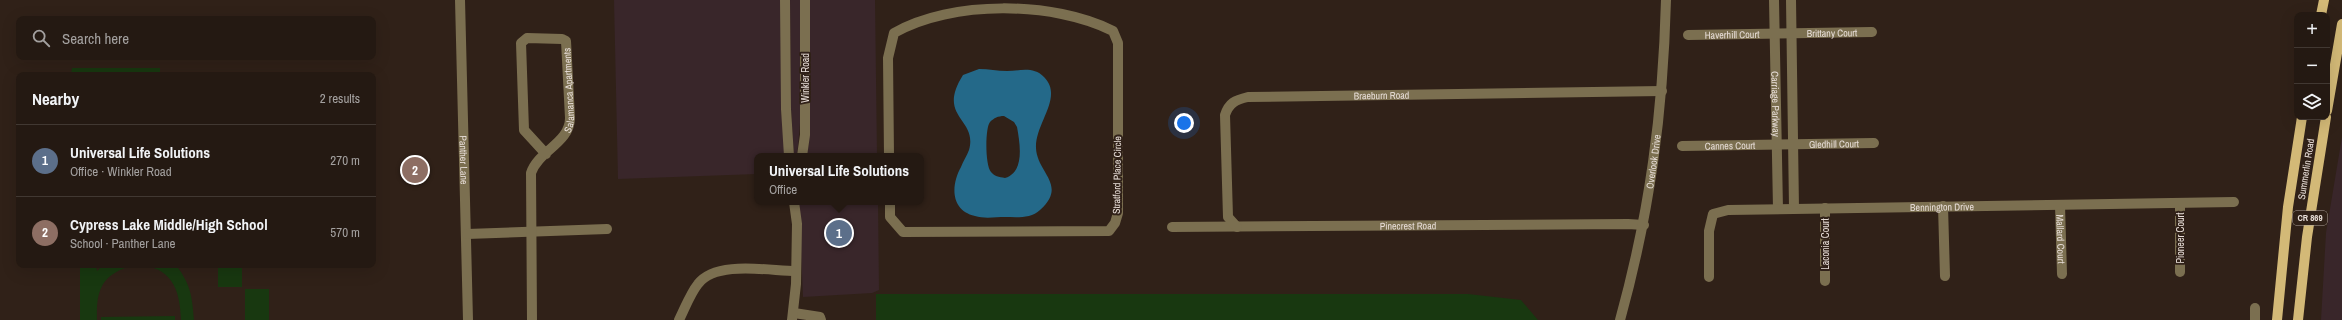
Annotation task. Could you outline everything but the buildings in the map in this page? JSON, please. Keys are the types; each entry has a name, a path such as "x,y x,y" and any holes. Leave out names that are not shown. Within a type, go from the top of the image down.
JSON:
{"main road":[{"path":"2322,12 2324,0"},
{"path":"2330,94 2342,24"},
{"name":"Summerlin Road","path":"2277,320 2288,208 2302,120"},
{"name":"Summerlin Road","path":"2298,320 2307,238 2326,120"}],"street":[{"name":"Panther Lane","path":"460,0 468,320"},
{"name":"Winkler Road","path":"785,0 786,109 789,153"},
{"name":"Winkler Road","path":"802,153 804,135 805,0"},
{"name":"Overlook Drive","path":"1620,320 1644,225 1654,168 1662,91 1666,0"},
{"name":"Carriage Parkway","path":"1774,0 1778,209"},
{"name":"Carriage Parkway","path":"1791,0 1794,208"},
{"name":"Stratford Place Circle","path":"889,153 888,58 894,33 919,20 950,12 1000,4 1030,7 1097,23 1113,31 1118,43 1118,213 1115,223 1109,231 903,232 890,217 890,205"},
{"name":"Brittany Court","path":"1775,33 1872,32"},
{"name":"Haverhill Court","path":"1688,35 1775,33"},
{"name":"Salamanca Apartments","path":"532,320 530,231 531,173 536,163 546,154 564,136 570,124 567,44 562,39 527,38 521,43 524,130 526,135 546,154"},
{"name":"Braeburn Road","path":"1237,228 1228,217 1225,115 1228,106 1237,100 1248,97 1662,91"},
{"name":"Gledhill Court","path":"1777,144 1874,143"},
{"name":"Cannes Court","path":"1682,146 1777,144"},
{"name":"Bennington Drive","path":"1709,277 1709,231 1713,214 1728,210 2234,202"},
{"name":"Pioneer Court","path":"2180,203 2180,272"},
{"path":"794,205 797,224 793,316 820,317 821,320"},
{"name":"Mallard Court","path":"2060,205 2062,274"},
{"path":"1943,206 1945,276"},
{"name":"Laconia Court","path":"1825,208 1825,281"},
{"name":"Pinecrest Road","path":"1172,227 1237,228 1644,225"},
{"path":"467,234 607,229"},
{"path":"679,320 698,284 716,272 735,269 796,272"},
{"path":"2255,308 2255,320"}],"shaded area":[{"path":"614,0 781,0 781,105 785,153 754,153 754,174 618,179"},
{"path":"790,0 801,0 800,123 797,153 794,153 791,109"},
{"path":"810,0 875,0 877,153 807,153 809,143"},
{"path":"2342,137 2342,320 2321,320 2326,233"},
{"path":"799,205 878,205 879,290 872,293 803,297"}],"green space":[{"path":"72,68 160,68 160,72 71,72"},
{"path":"80,268 96,268 97,271 100,268 126,268 115,273 103,284 98,300 97,320 80,320"},
{"path":"153,268 178,268 190,291 194,320 181,320 176,289 165,274"},
{"path":"218,268 242,268 242,287 218,287"},
{"path":"245,289 269,289 269,320 245,320"},
{"path":"876,294 1468,294 1521,300 1538,320 876,320"},
{"path":"175,316 175,320 101,320 101,317"}],"water":[{"path":"979,69 1003,71 1031,70 1044,77 1049,85 1051,93 1050,102 1040,129 1036,148 1041,165 1049,179 1051,193 1048,201 1036,213 1023,217 982,217 967,213 957,203 954,189 955,181 969,150 970,139 968,131 955,109 954,100 956,89 963,75","holes":["1002,116 1014,122 1017,127 1020,157 1016,170 1011,175 1005,178 999,177 991,172 989,168 987,155 988,126 993,119"]}],"place":[{"name":"Cypress Lake Middle/High School","path":"415,170"},
{"name":"Universal Life Solutions","path":"839,233"}]}
